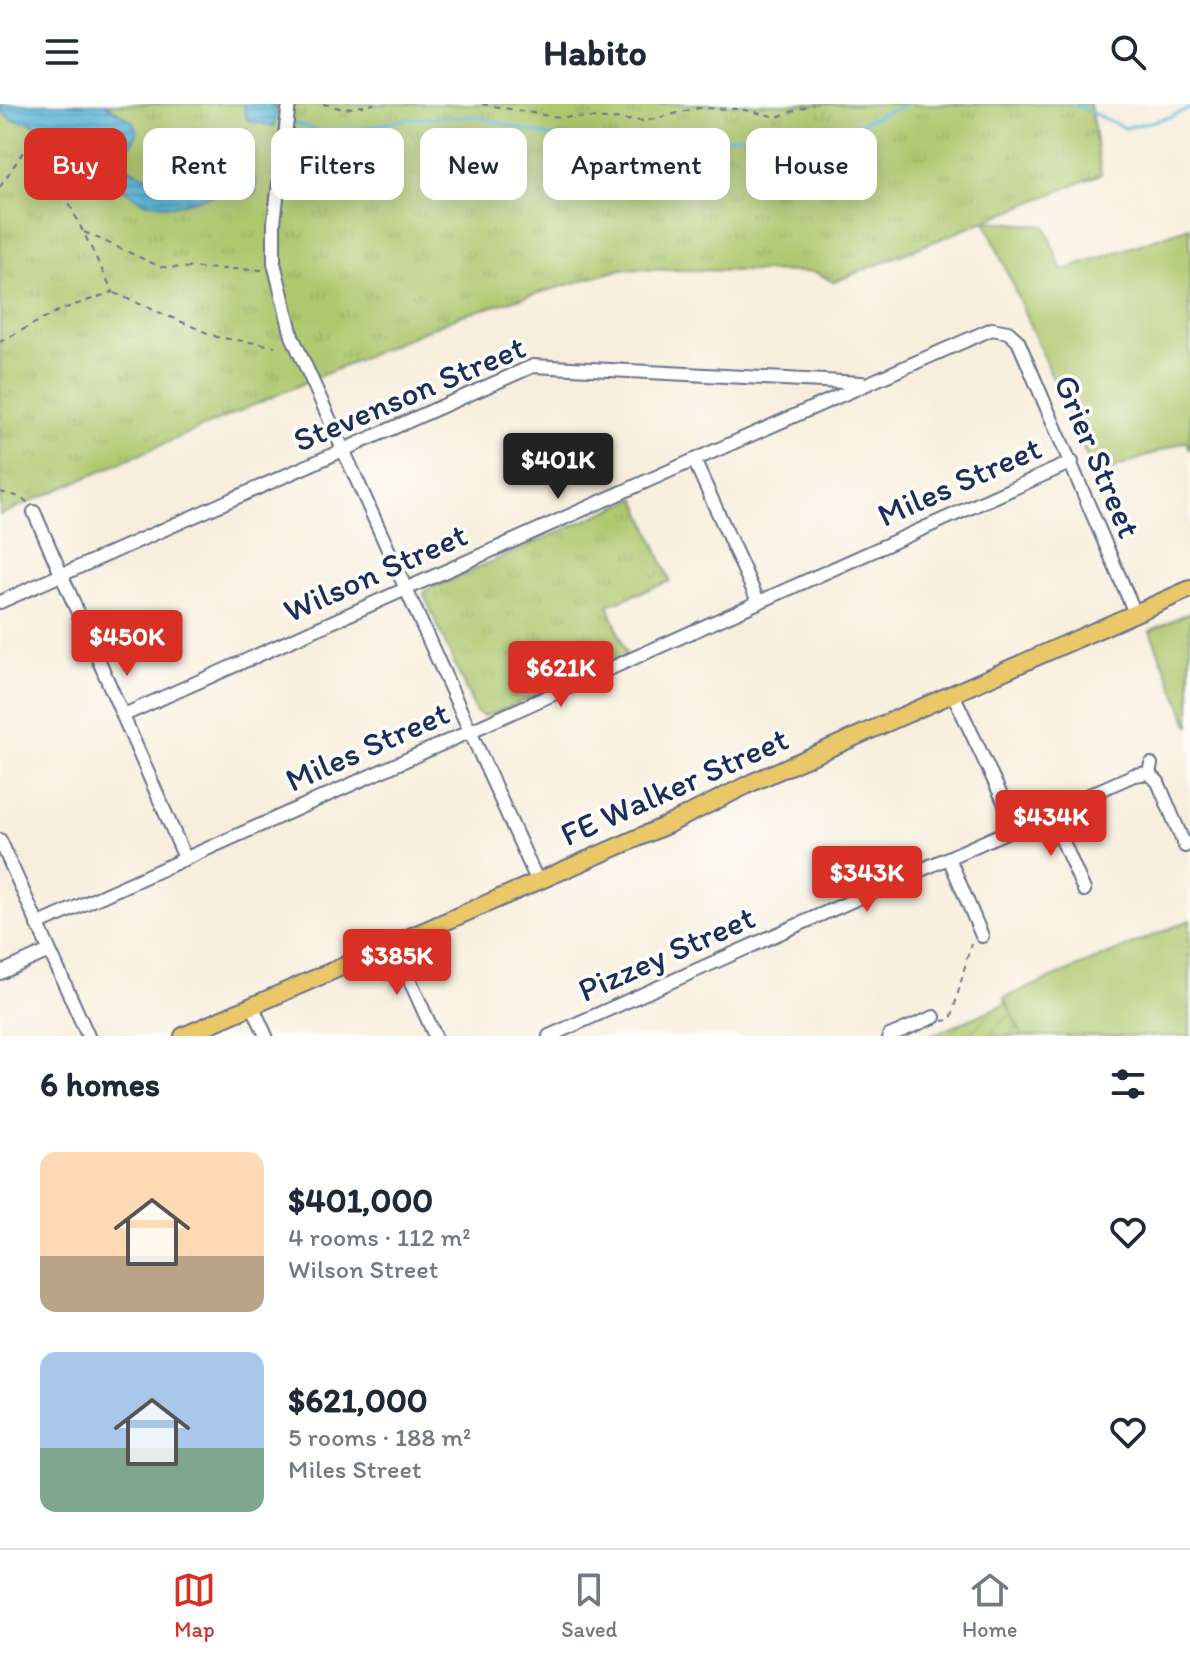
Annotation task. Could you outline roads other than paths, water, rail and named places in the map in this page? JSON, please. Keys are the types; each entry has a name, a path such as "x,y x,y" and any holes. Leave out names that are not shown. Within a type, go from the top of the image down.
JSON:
{"main road":[{"name":"FE Walker Street","path":"183,1036 667,825 753,782 1190,589"}],"street":[{"path":"289,109 274,222 274,263 292,336 537,880"},
{"name":"Wilson Street","path":"124,715 985,330 1001,330"},
{"name":"Grier Street","path":"1001,330 1018,341 1135,613"},
{"name":"Stevenson Street","path":"0,602 533,366 866,383"},
{"path":"694,460 758,601"},
{"name":"Miles Street","path":"37,925 1072,462"},
{"path":"34,512 185,858"},
{"path":"953,694 1016,827"},
{"name":"Pizzey Street","path":"549,1036 1150,769 1185,846"},
{"path":"1050,812 1084,890"},
{"path":"0,840 88,1036"},
{"path":"949,858 982,936"},
{"path":"393,943 435,1036"},
{"path":"0,973 49,951"},
{"path":"252,1005 266,1036"},
{"path":"889,1036 934,1017"}],"water":[{"path":"0,104 105,104 132,121 137,131 132,144 127,145 127,128 38,128 32,123 13,120 3,112"},
{"path":"243,104 272,104 277,109 274,126 248,121"},
{"path":"127,167 143,175 143,200 195,200 172,206 144,202 127,192"}],"waterway":[{"path":"292,122 320,131 360,129 407,119 475,116 573,143 702,141 764,133 835,134 907,104"},
{"path":"1073,104 1125,128 1170,117 1190,108"},
{"path":"276,117 284,120"}]}
